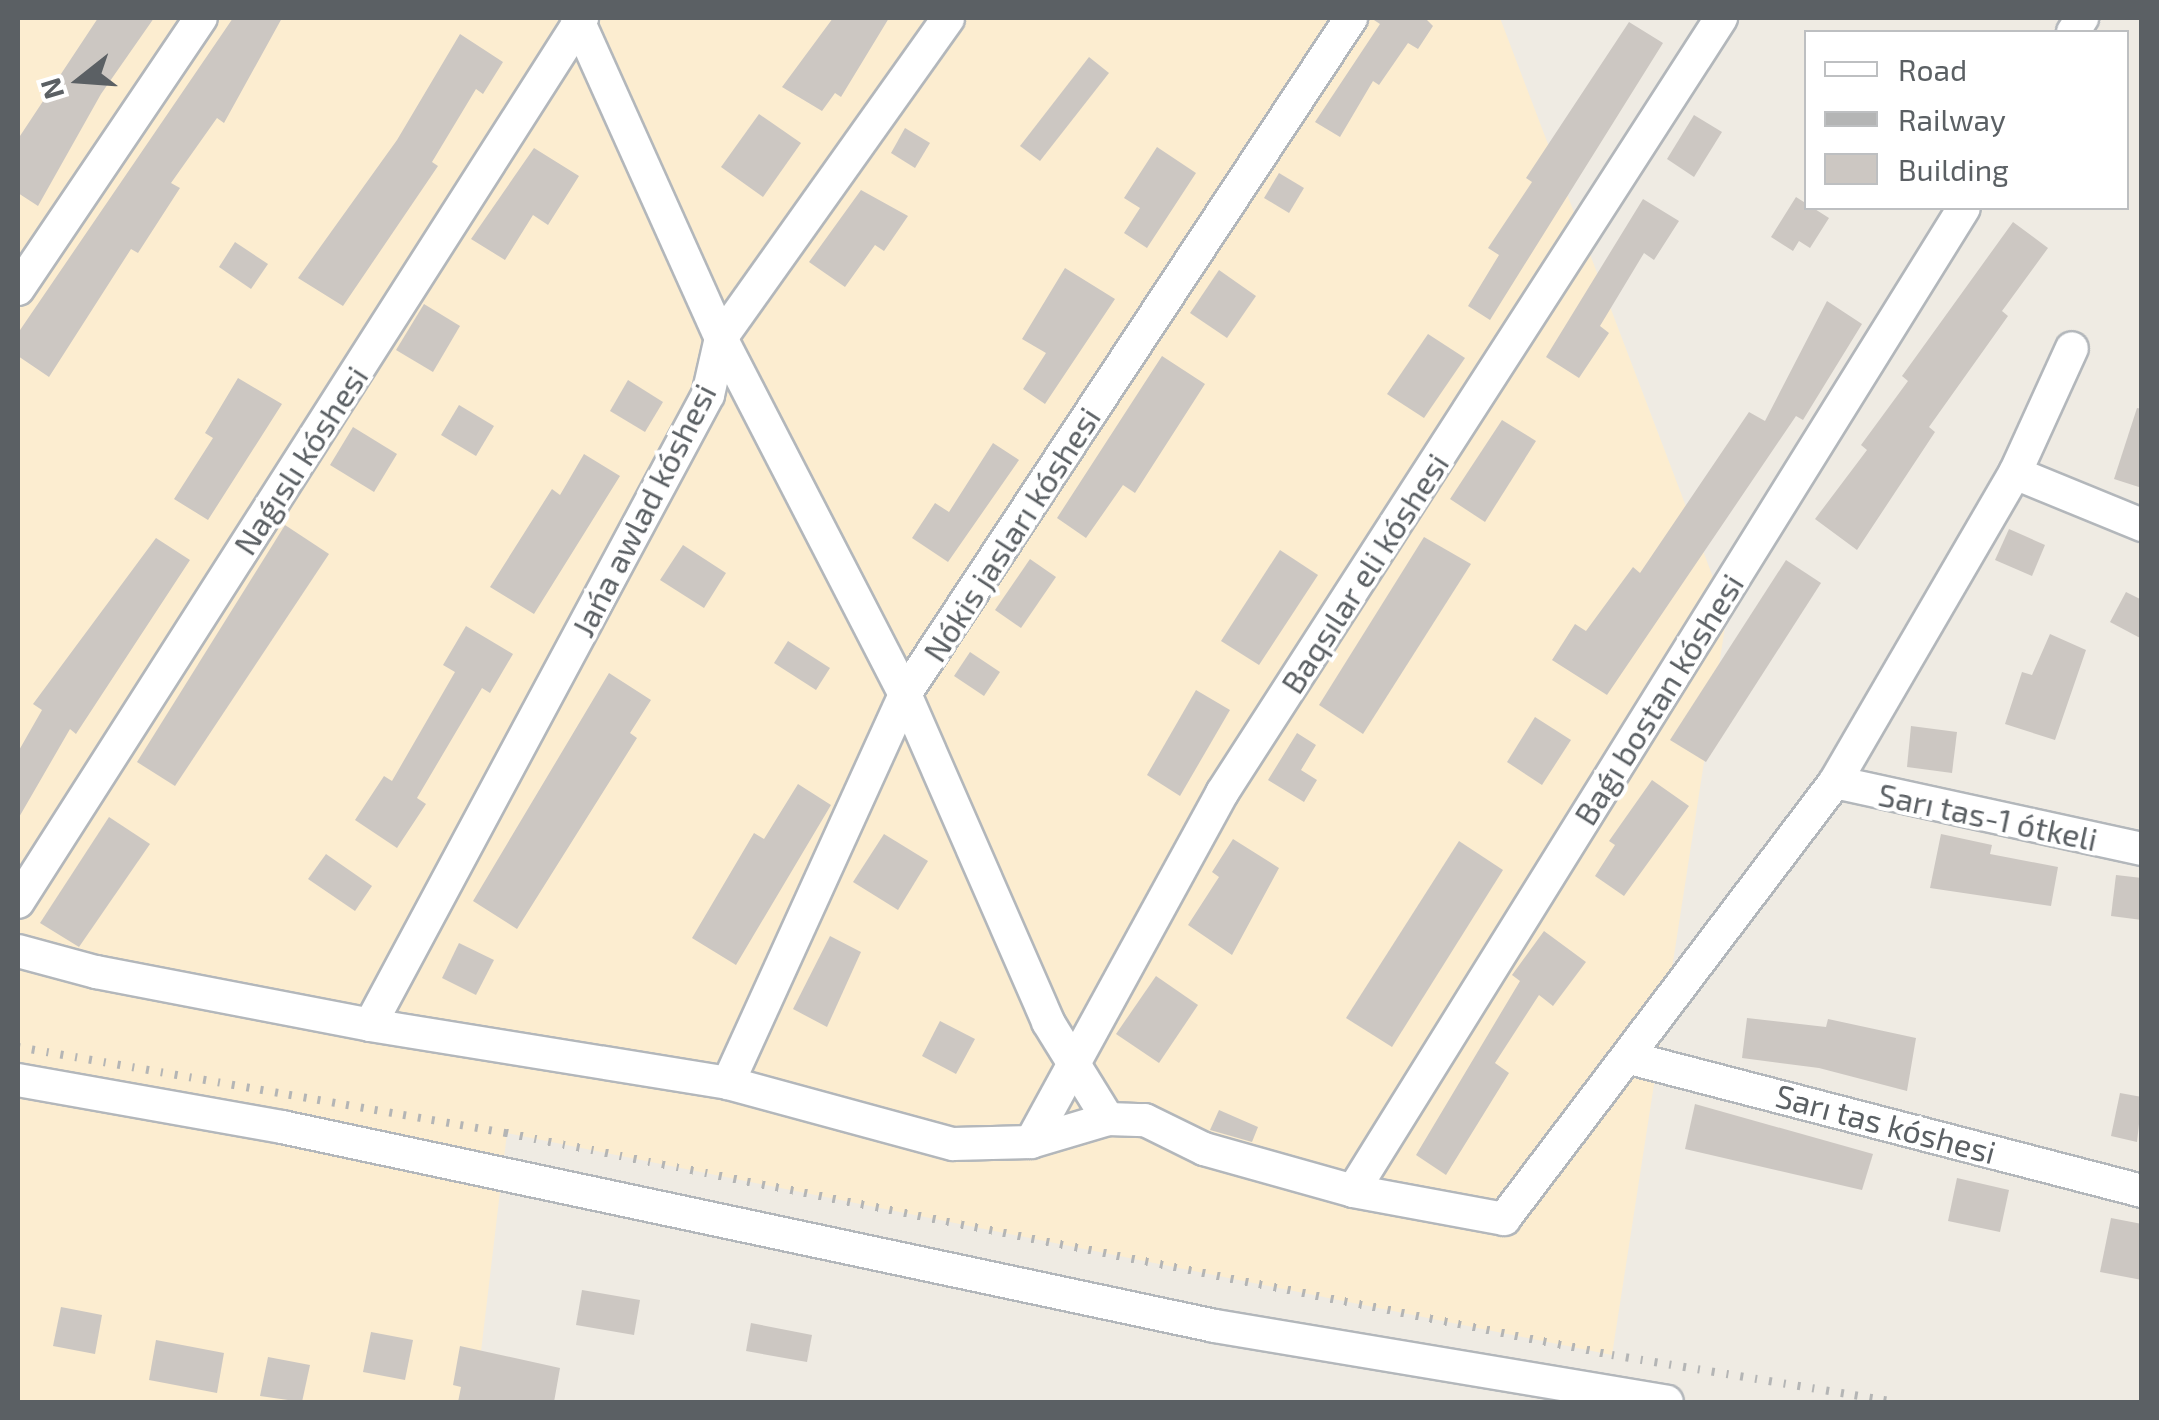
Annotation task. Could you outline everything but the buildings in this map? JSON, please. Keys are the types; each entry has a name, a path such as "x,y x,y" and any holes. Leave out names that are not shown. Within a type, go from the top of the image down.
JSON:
{"street":[{"path":"18,290 201,18"},
{"name":"Jańa awlad kóshesi","path":"370,1025 708,396 721,338 948,18"},
{"name":"Nókis jasları kóshesi","path":"728,1083 906,694 1352,18"},
{"name":"Baqsılar eli kóshesi","path":"1031,1142 1076,1069 1222,794 1721,18"},
{"path":"579,19 721,338 906,694 1048,1022 1108,1119"},
{"name":"Naǵıslı kóshesi","path":"18,902 579,19"},
{"name":"Baǵı bostan kóshesi","path":"1353,1190 1963,210"},
{"path":"18,950 96,972 370,1025 728,1083 954,1144 1031,1142 1108,1119 1145,1120 1204,1149 1353,1190 1504,1219 1630,1058 1835,782 2014,473 2072,348"},
{"path":"2014,473 2142,525"},
{"name":"Sarı tas-1 ótkeli","path":"1835,782 2142,849"},
{"name":"Sarı tas kóshesi","path":"1630,1058 2142,1190"},
{"path":"18,1080 282,1127 1215,1326 1668,1402"}],"sand":[{"path":"18,18 1500,18 1727,614 1612,1355 507,1133 475,1402 18,1402"}],"railway":[{"path":"18,1047 506,1133 1612,1355 1897,1402"}]}
